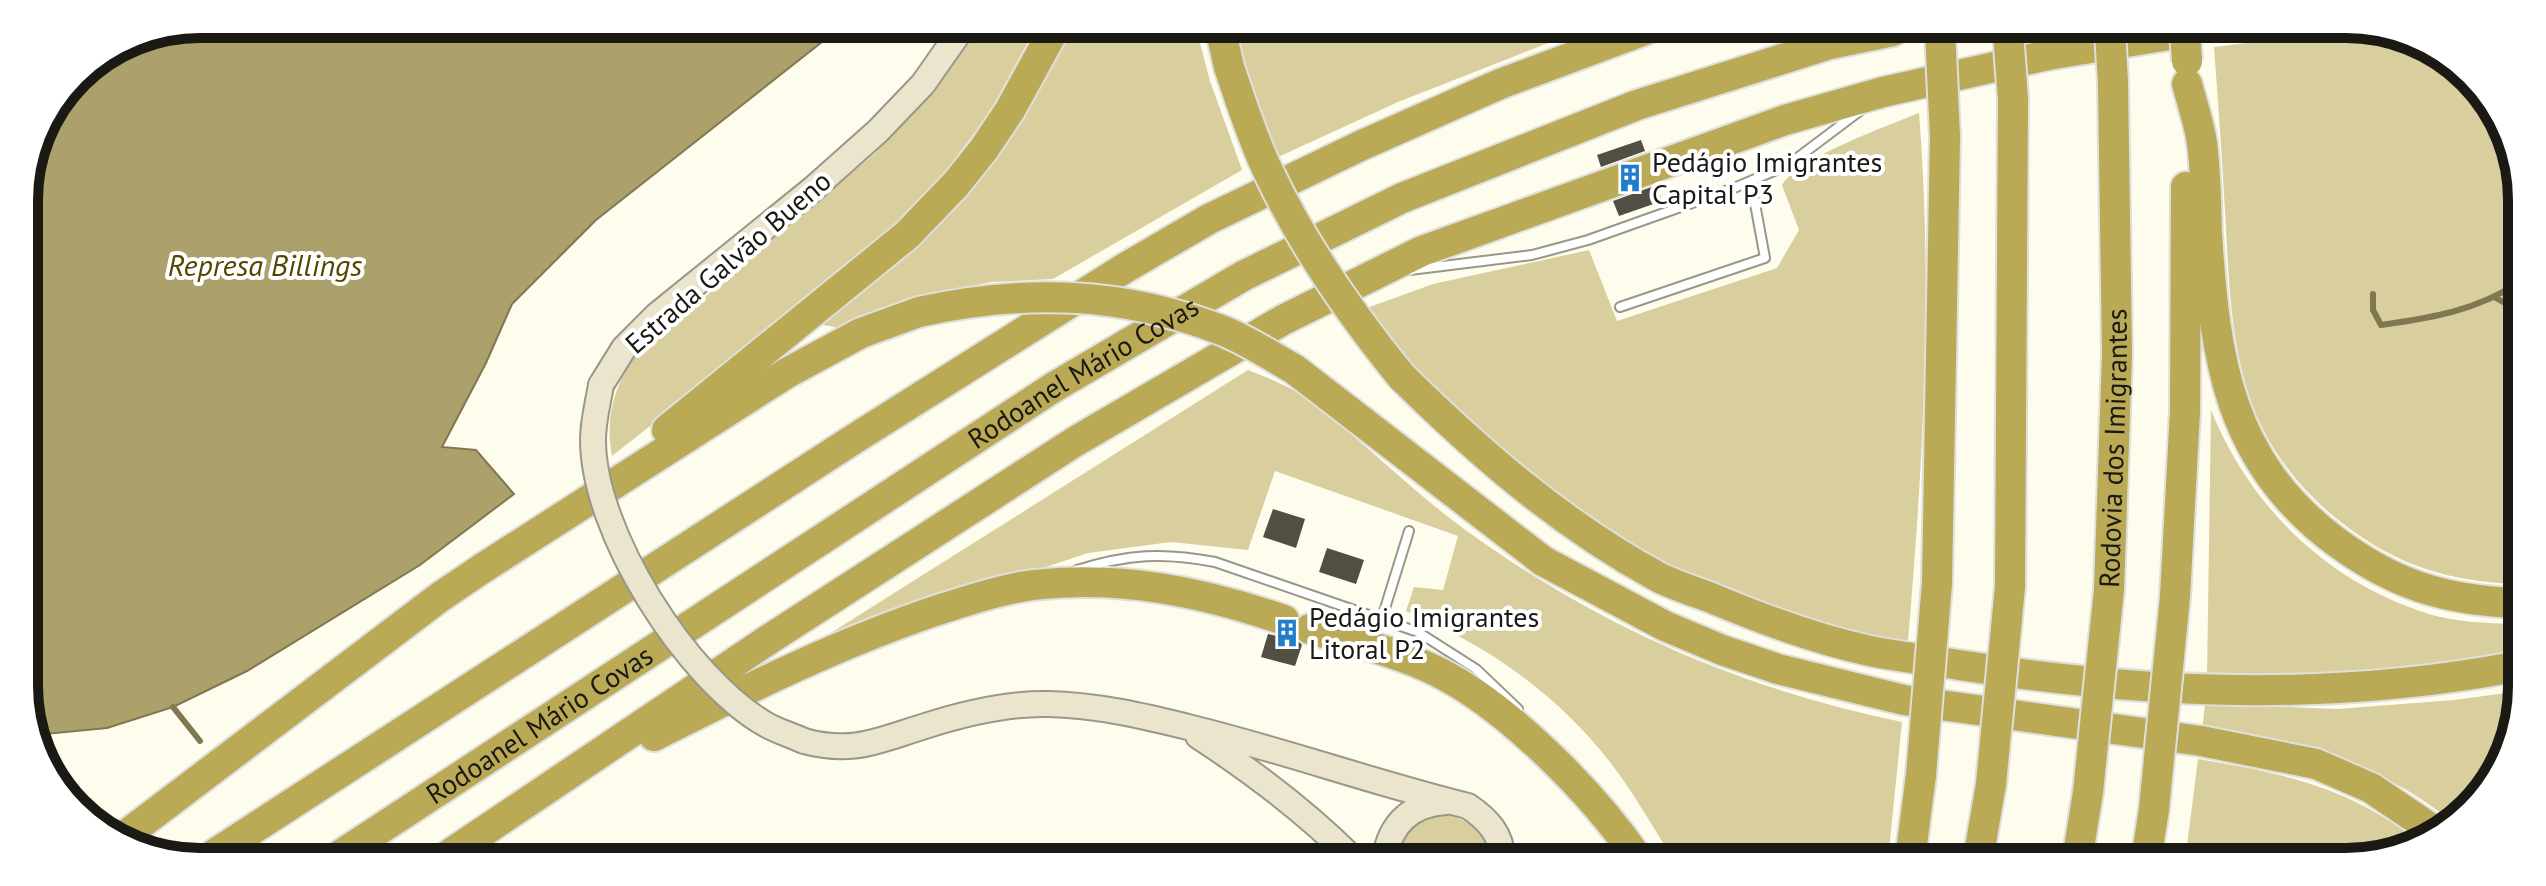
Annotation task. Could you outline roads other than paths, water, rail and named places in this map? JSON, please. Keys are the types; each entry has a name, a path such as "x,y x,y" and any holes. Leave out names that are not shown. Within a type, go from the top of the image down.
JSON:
{"highway":[{"path":"483,568 735,377 907,235 956,184 984,149 1010,110 1050,38"},
{"path":"1222,38 1229,67 1268,171 1312,254 1344,304 1401,376 1465,439 1516,481 1560,515 1661,578 1770,623 1869,650 2048,679 2207,690 2322,690 2426,683 2508,668"},
{"path":"224,848 854,439 1125,268 1209,219 1360,146 1500,84 1624,38"},
{"name":"Rodoanel Mário Covas","path":"351,848 1054,387 1243,276 1402,198 1637,105 1830,44 1859,38"},
{"path":"1912,848 1921,775 1937,583 1945,136 1940,38"},
{"path":"1980,848 1991,784 2010,587 2013,99 2008,38"},
{"name":"Rodovia dos Imigrantes","path":"2079,848 2088,792 2109,590 2117,354 2110,38"},
{"path":"459,848 755,649 1076,441 1283,320 1422,251 1785,120 1883,92 2048,55 2186,52"},
{"path":"2148,848 2175,597 2185,411 2186,52"},
{"path":"2186,52 2202,144 2213,314 2221,360 2232,404 2261,463 2302,514 2361,561 2436,594 2508,602"},
{"path":"130,832 440,597 787,373 861,333 919,312 974,300 1026,296 1091,298 1180,315 1228,333 1294,369 1543,561 1665,626 1722,650 1778,669 1904,700 2201,741 2316,764 2371,788 2427,826"},
{"path":"566,779 793,667 885,627 1031,585 1088,582 1153,586 1200,594 1395,654 1451,680 1511,721 1580,789 1629,848"}],"main road":[{"name":"Estrada Galvão Bueno","path":"955,38 923,84 878,131 814,188 657,315 624,348 601,385 594,428 595,461 618,544 644,592 687,652 743,708 766,724 804,741 830,748 855,746 1009,705 1045,704 1125,711 1241,740 1468,806 1484,817 1496,832 1500,848"},
{"name":"Estrada Galvão Bueno","path":"1182,726 1258,775 1342,848"},
{"path":"1387,848 1389,838 1413,810 1430,803 1449,802"}],"lane":[{"path":"1378,274 1532,255 1567,247 1751,182 1801,158 1883,92"},
{"path":"1620,307 1765,258 1751,182"},
{"path":"1382,618 1409,531"},
{"path":"1031,585 1113,559 1148,554 1180,555 1215,562 1418,632 1451,650 1476,669 1527,717"},
{"path":"1545,739 1580,789"}],"water":[{"name":"Represa Billings","path":"189,38 827,38 596,220 512,304 486,363 442,447 476,450 514,494 420,565 247,671 173,707 107,728 46,734 38,686 38,189 50,138 71,101 93,78 138,50"}],"waterway":[{"path":"2373,294 2373,310 2381,325 2470,307 2508,289"},
{"path":"2496,298 2508,305"},
{"path":"173,707 200,741"}],"place":[{"name":"Pedágio Imigrantes Capital P3","path":"1630,178"},
{"name":"Pedágio Imigrantes Litoral P2","path":"1287,633"}]}
